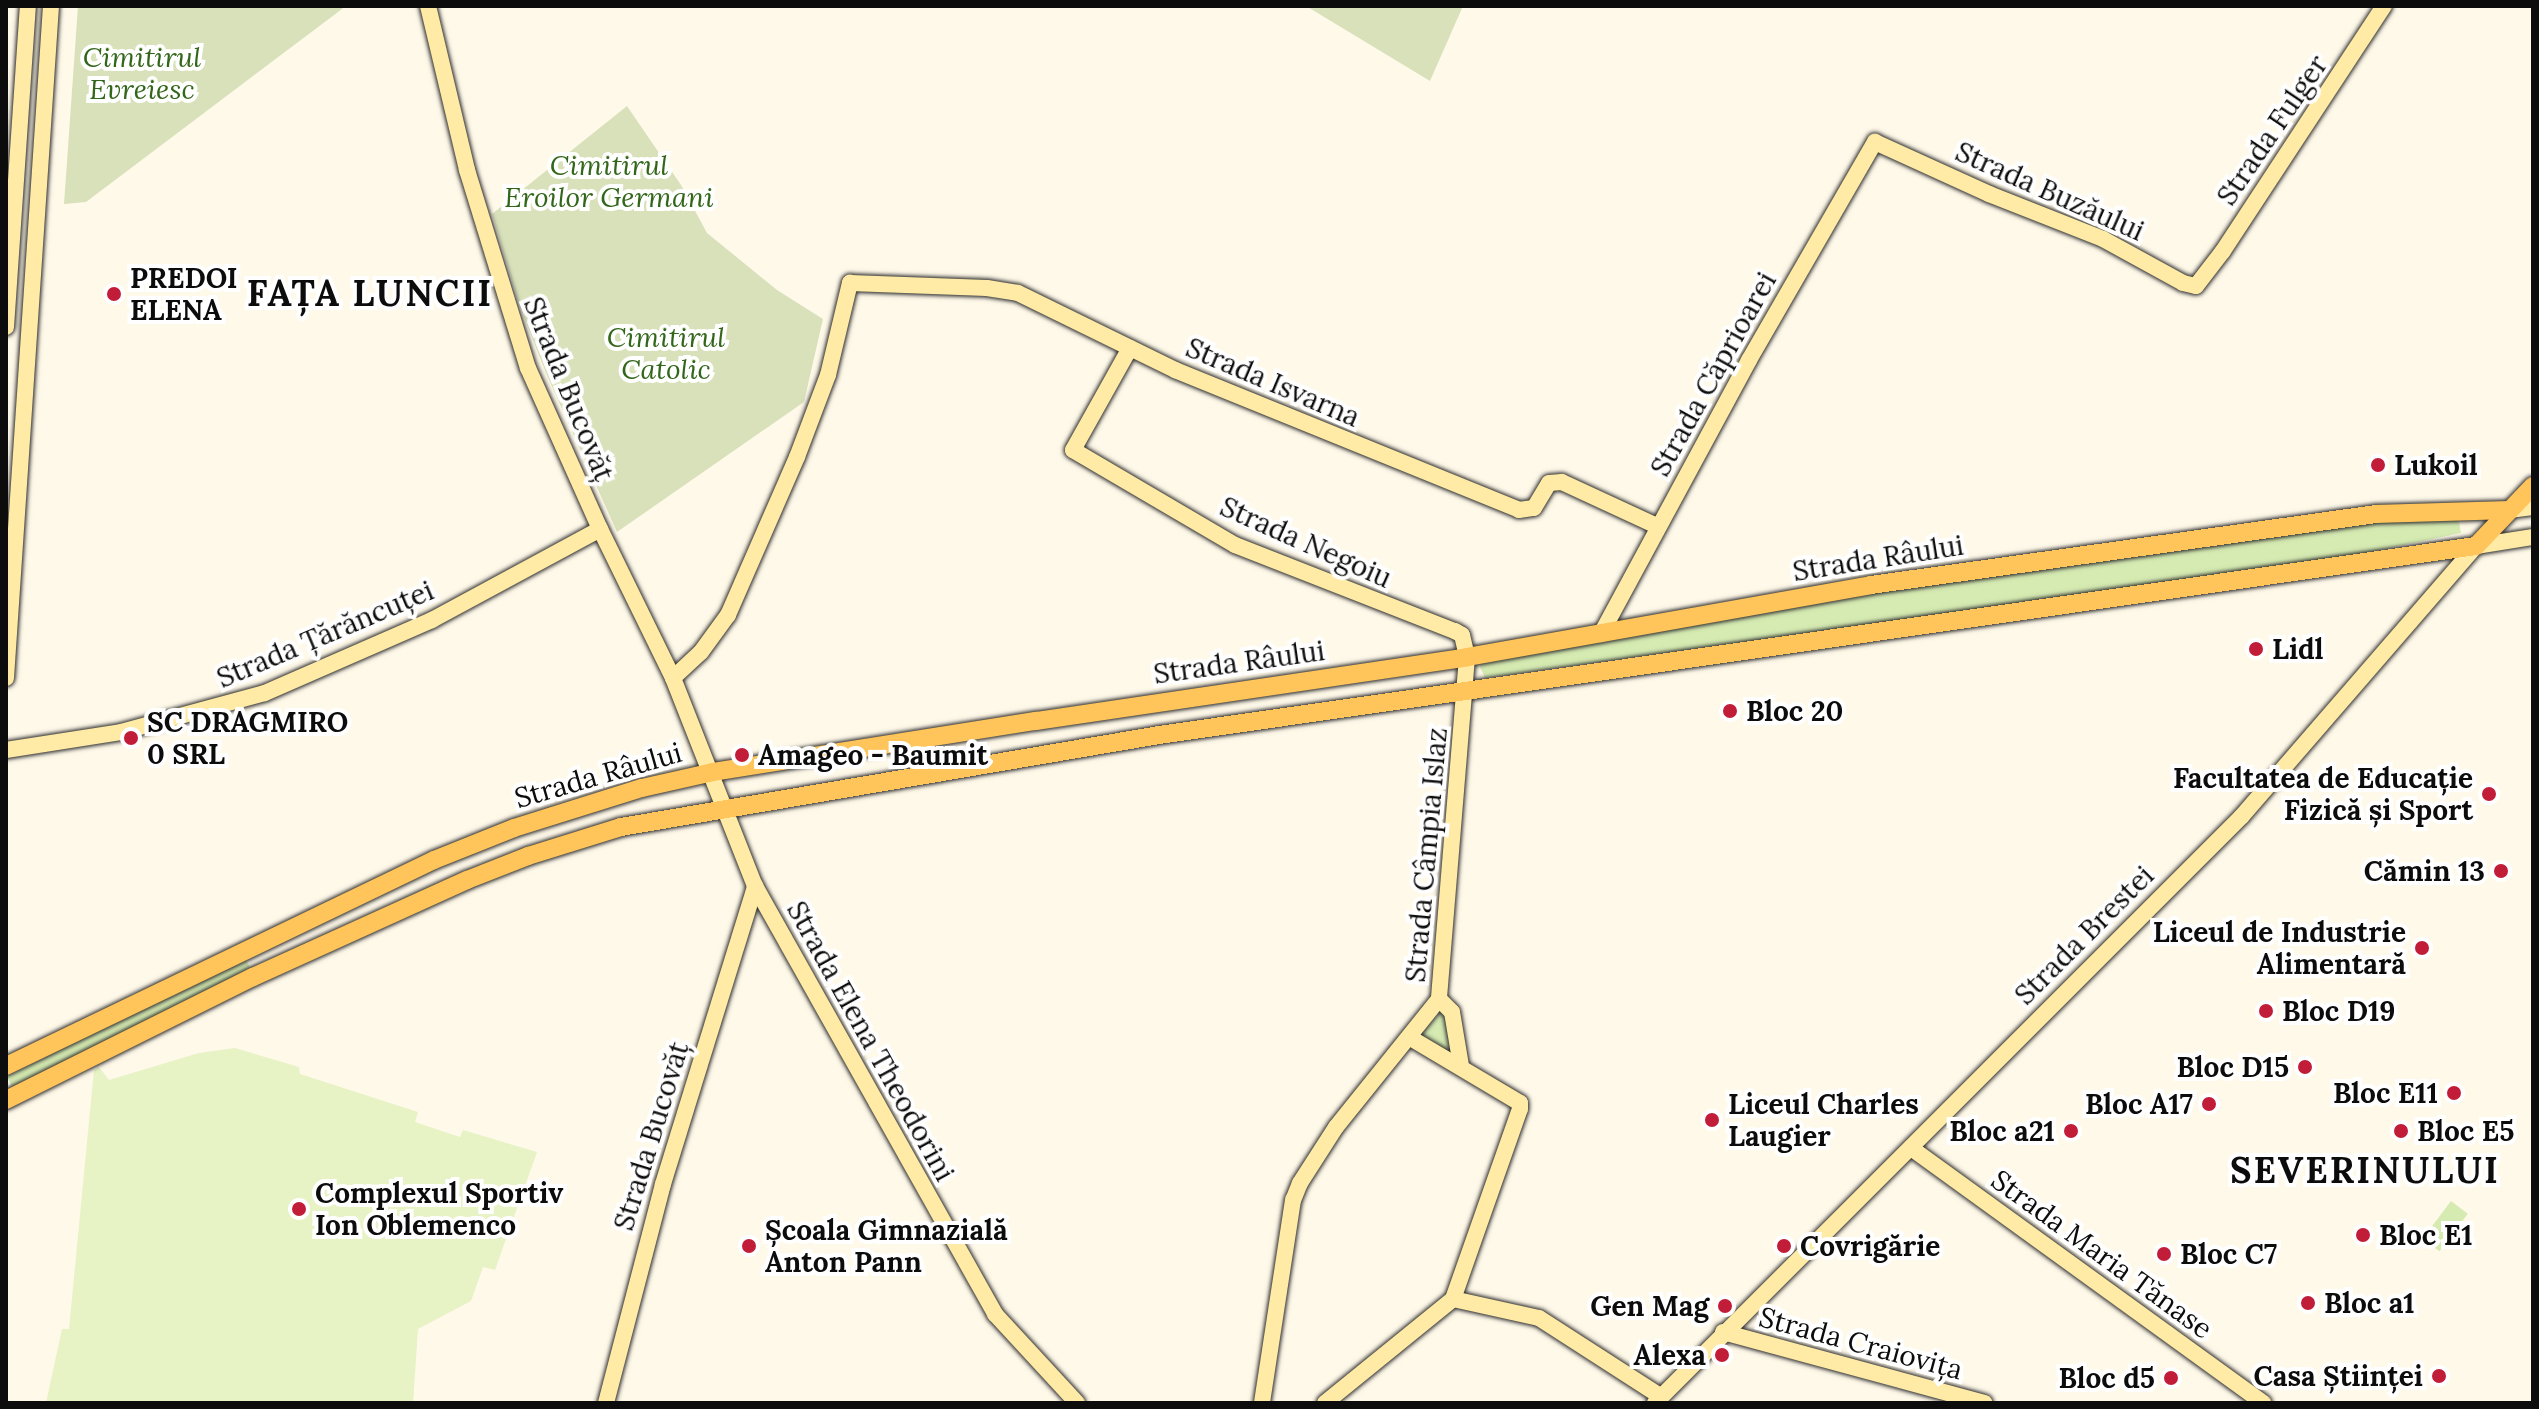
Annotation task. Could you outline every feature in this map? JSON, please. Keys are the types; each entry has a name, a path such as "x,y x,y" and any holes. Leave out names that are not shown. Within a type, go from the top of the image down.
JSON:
{"main road":[{"name":"Strada Brestei","path":"2476,546 2533,486"},
{"name":"Strada Râului","path":"9,1063 434,860 584,803 713,772 1467,657 1871,585 2376,514 2509,510"},
{"name":"Strada Râului","path":"6,1100 253,977 467,880 586,836 725,807 1159,735 2476,546"}],"street":[{"path":"6,327 28,6"},
{"path":"6,678 51,6"},
{"name":"Strada Bucovăț","path":"428,6 467,170 502,294 546,414 673,678 713,772"},
{"name":"Strada Fulger","path":"2201,281 2384,6"},
{"name":"Strada Buzăului","path":"1875,142 1989,194 2103,239 2183,283 2196,286 2201,281"},
{"name":"Strada Căprioarei","path":"1601,634 1657,526 1875,142"},
{"path":"16,177 40,179"},
{"name":"Strada Isvarna","path":"673,678 701,652 728,615 797,457 828,375 850,283 987,288 1018,293 1130,348 1285,417 1519,510 1534,508 1549,483 1562,482 1657,526"},
{"name":"Strada Negoiu","path":"1130,348 1073,450 1235,545 1455,631 1462,635 1467,657"},
{"name":"Strada Râului","path":"2509,510 2533,507"},
{"name":"Strada Țărăncuței","path":"6,750 121,732 265,693 432,620 600,529"},
{"name":"Strada Râului","path":"2476,546 2533,537"},
{"name":"Strada Brestei","path":"1657,1400 2242,816 2476,546"},
{"path":"2434,551 2446,556 2452,574"},
{"name":"Strada Câmpia Islaz","path":"1262,1403 1293,1200 1313,1161 1336,1127 1439,999 1467,692 1467,657"},
{"name":"Strada Elena Theodorini","path":"713,772 755,886 995,1314 1077,1403"},
{"name":"Strada Bucovăț","path":"606,1403 663,1184 755,886"},
{"path":"1439,999 1452,1012 1461,1066"},
{"path":"1325,1403 1453,1299 1520,1103 1409,1037"},
{"name":"Strada Maria Tănase","path":"1911,1148 2263,1403"},
{"path":"1845,1213 1863,1208 1908,1165 1941,1170"},
{"path":"1453,1299 1539,1318 1657,1400"},
{"name":"Strada Craiovița","path":"1723,1332 1953,1400 1985,1403"}],"green space":[{"name":"Cimitirul Evreiesc","path":"78,6 346,6 86,202 64,204"},
{"path":"1306,6 1463,6 1430,81"},
{"name":"Cimitirul Catolic","path":"627,106 681,185 707,233 777,290 823,319 804,402 617,532 520,307 492,214"},
{"path":"2396,518 2450,519 2459,522 2461,533 2336,559 1485,678 1480,667 1481,662 1895,589"},
{"path":"244,956 252,972 15,1093 7,1077"},
{"path":"1441,1012 1445,1012 1451,1053 1419,1037"},
{"name":"Complexul Sportiv Ion Oblemenco","path":"235,1048 299,1067 300,1074 418,1112 415,1122 460,1137 463,1130 537,1152 495,1270 483,1267 471,1301 418,1329 413,1403 46,1403 62,1329 69,1329 94,1070 99,1067 109,1080 199,1053"},
{"path":"2451,1201 2468,1214 2439,1251 2423,1239"}],"place":[{"name":"PREDOI ELENA","path":"114,294"},
{"name":"Lukoil","path":"2378,465"},
{"name":"Lidl","path":"2256,649"},
{"name":"Bloc 20","path":"1730,711"},
{"name":"SC DRAGMIRO 0 SRL","path":"131,738"},
{"name":"Amageo - Baumit","path":"742,755"},
{"name":"Facultatea de Educație Fizică și Sport","path":"2489,794"},
{"name":"Cămin 13","path":"2501,871"},
{"name":"Liceul de Industrie Alimentară","path":"2422,948"},
{"name":"Bloc D19","path":"2266,1011"},
{"name":"Bloc D15","path":"2305,1067"},
{"name":"Bloc E11","path":"2454,1093"},
{"name":"Bloc A17","path":"2209,1104"},
{"name":"Liceul Charles Laugier","path":"1712,1120"},
{"name":"Bloc a21","path":"2071,1131"},
{"name":"Bloc E5","path":"2401,1131"},
{"name":"Complexul Sportiv Ion Oblemenco","path":"299,1209"},
{"name":"Bloc E1","path":"2363,1235"},
{"name":"Școala Gimnazială Anton Pann","path":"749,1246"},
{"name":"Covrigărie","path":"1784,1246"},
{"name":"Bloc C7","path":"2164,1254"},
{"name":"Bloc a1","path":"2308,1303"},
{"name":"Gen Mag","path":"1725,1306"},
{"name":"Alexa","path":"1722,1355"},
{"name":"Casa Științei","path":"2439,1376"},
{"name":"Bloc d5","path":"2171,1378"}],"district":[{"name":"FAȚA LUNCII","path":"370,294"},
{"name":"SEVERINULUI","path":"2365,1171"}],"park label":[{"name":"Cimitirul Eroilor Germani","path":"609,181"}]}
